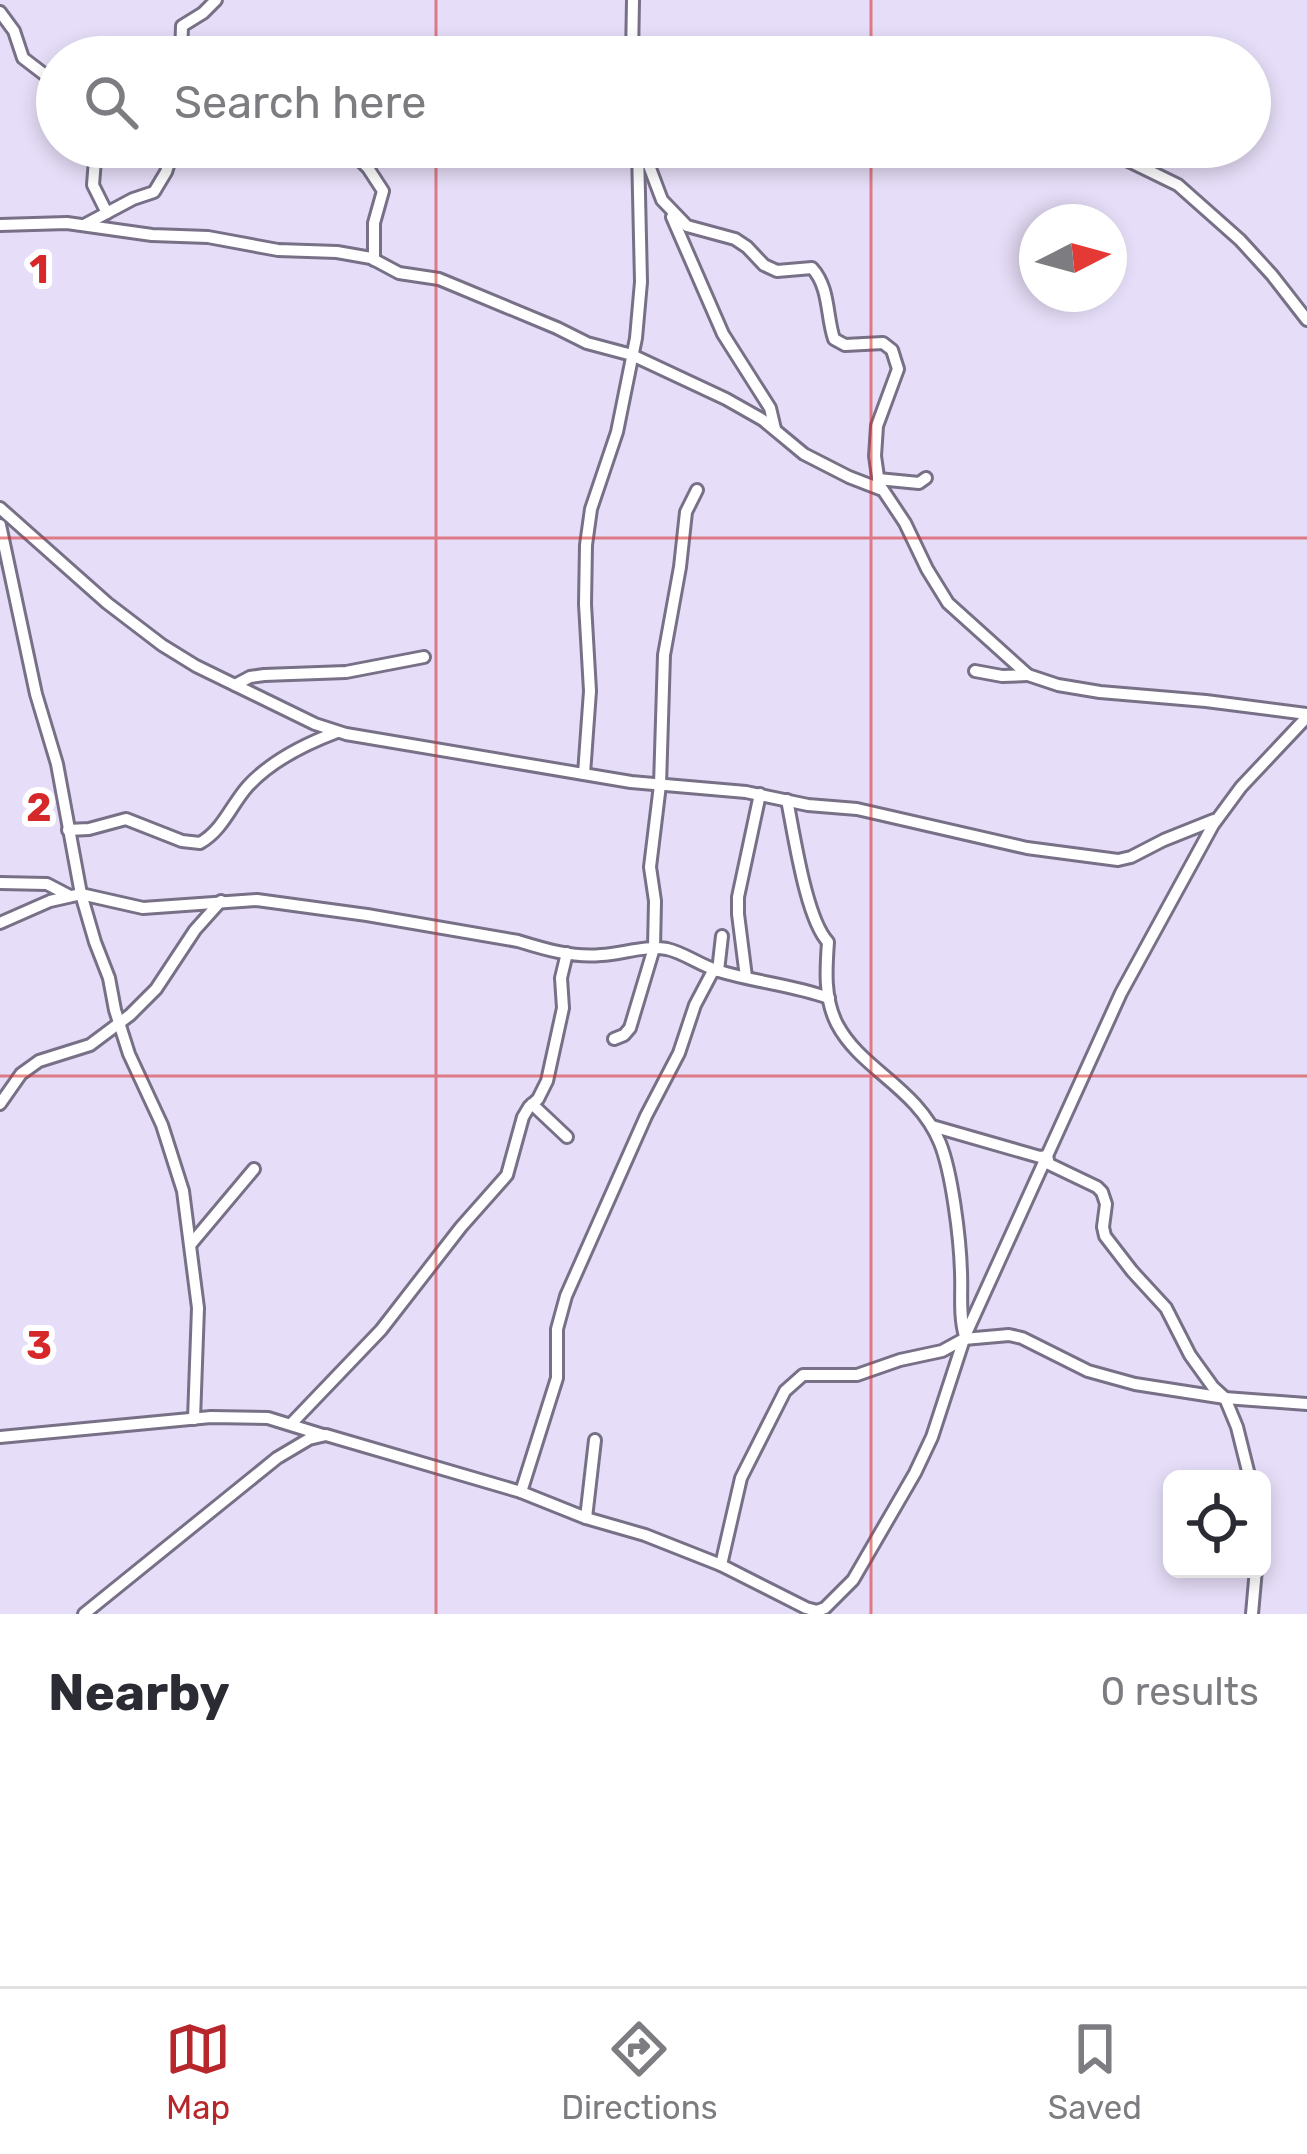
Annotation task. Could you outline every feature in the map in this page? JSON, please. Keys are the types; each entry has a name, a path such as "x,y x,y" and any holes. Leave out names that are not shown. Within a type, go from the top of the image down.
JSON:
{"street":[{"path":"182,36 182,26 216,0"},
{"path":"632,36 633,0"},
{"path":"0,12 14,31 22,58 36,68"},
{"path":"94,168 93,185 107,213"},
{"path":"83,226 154,192 167,168"},
{"path":"368,168 383,191 374,223 374,260"},
{"path":"584,775 590,692 585,604 588,526 616,432 636,338 641,282 638,168"},
{"path":"649,168 723,334 770,408 775,429"},
{"path":"1143,168 1178,185 1240,240 1307,320"},
{"path":"669,211 702,232 742,242 771,269 812,268 824,289 834,339 845,345 883,343 892,350 897,375 877,426 879,484 948,603 1028,675"},
{"path":"0,225 83,226 208,237 374,260 399,273 470,291 587,343 632,355 726,400 775,429 804,454 849,477 879,484 919,483 926,478"},
{"path":"614,1039 630,1028 654,948 650,867 660,785 664,655 685,514 697,490"},
{"path":"0,508 138,629 196,667 337,732 584,775 856,809 1028,848 1118,860 1217,819"},
{"path":"0,525 36,694 57,764 76,895 109,978 129,1054 176,1164 191,1244 198,1322 194,1419"},
{"path":"236,685 250,677 346,672 424,657"},
{"path":"975,671 1028,675 1100,692 1307,717"},
{"path":"0,1437 194,1419 255,1418 291,1424 521,1492 722,1565 814,1610 825,1608 844,1592 925,1454 964,1338 1120,992 1217,819 1307,717"},
{"path":"68,830 126,819 182,841 200,843 218,830 260,774 310,742 337,732"},
{"path":"746,977 738,897 760,794"},
{"path":"787,800 814,920 828,942 829,998 838,1025 914,1101 944,1155 959,1244 964,1338"},
{"path":"0,883 47,884 76,895 143,908 221,901 281,902 596,956 654,948 674,951 716,970 829,998"},
{"path":"0,923 76,895"},
{"path":"0,1104 21,1074 39,1061 90,1046 120,1024 156,988 221,901"},
{"path":"521,1492 556,1378 557,1329 566,1296 679,1053 695,1005 716,970 722,936"},
{"path":"291,1424 381,1330 461,1227 502,1183 523,1117 547,1081 563,1008 561,978 567,953"},
{"path":"532,1104 567,1137"},
{"path":"932,1126 1047,1156"},
{"path":"1047,1156 1049,1164 1102,1192 1107,1240 1166,1308 1190,1355 1225,1398 1248,1470"},
{"path":"191,1244 254,1169"},
{"path":"722,1565 741,1478 785,1391 806,1374 857,1376 942,1351 964,1338 1015,1336 1088,1371 1136,1384 1307,1404"},
{"path":"84,1614 277,1458 309,1439 326,1435"},
{"path":"586,1517 595,1440"},
{"path":"1252,1614 1255,1578"}]}
